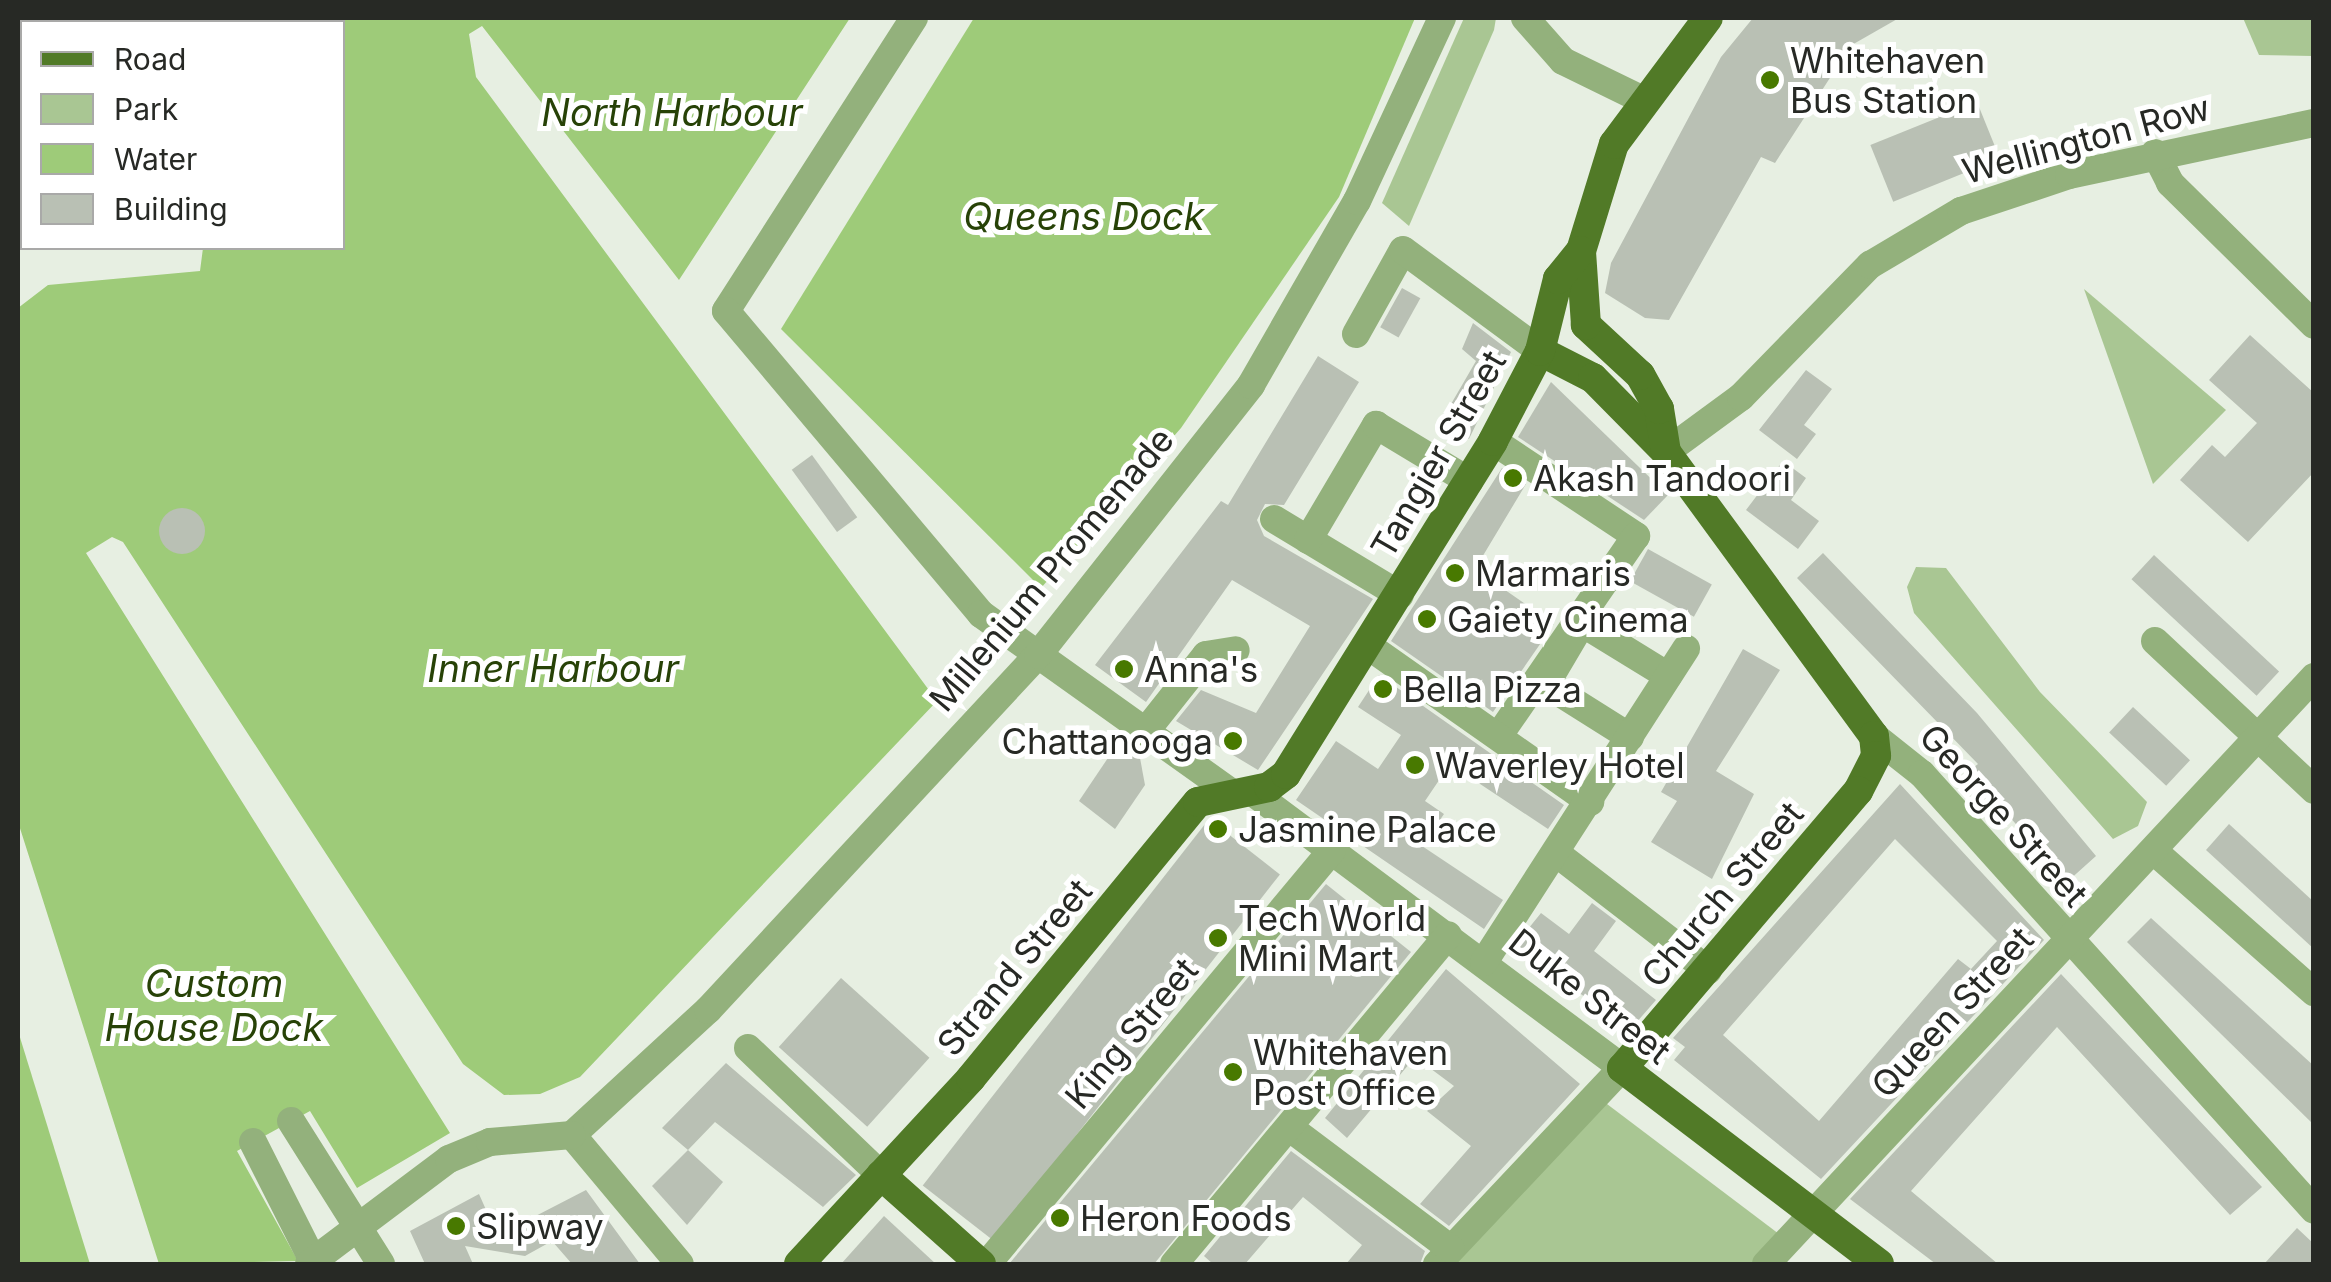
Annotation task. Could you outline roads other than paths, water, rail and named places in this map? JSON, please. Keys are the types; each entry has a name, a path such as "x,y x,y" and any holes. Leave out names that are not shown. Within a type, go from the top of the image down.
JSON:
{"main road":[{"path":"1586,326 1581,251 1609,158 1640,98 1708,18"},
{"name":"Tangier Street","path":"1198,802 1286,774 1493,441 1540,351 1558,279 1581,251"},
{"name":"Tangier Street","path":"1540,351 1586,326"},
{"name":"George Street","path":"1586,326 1640,376 1659,409 1666,452"},
{"name":"George Street","path":"1540,351 1593,378 1666,452 1874,736"},
{"name":"Church Street","path":"1622,1068 1858,791 1876,756 1874,736"},
{"name":"Strand Street","path":"799,1264 881,1175 1198,802"},
{"name":"Duke Street","path":"1622,1068 1880,1264"},
{"path":"881,1175 984,1264"}],"street":[{"name":"Duke Street","path":"914,18 726,311 981,614 1145,732 1332,850 1622,1068"},
{"name":"Millenium Promenade","path":"572,1136 708,1010 1038,655 1251,385 1357,201 1442,18"},
{"path":"1526,18 1563,61 1640,98"},
{"name":"Wellington Row","path":"1666,452 1741,397 1845,288 1903,244 2012,190 2155,153 2314,123"},
{"path":"2155,153 2170,183 2314,325"},
{"path":"1356,334 1403,250 1540,351"},
{"path":"1308,540 1376,425 1470,481"},
{"path":"1493,441 1636,536 1498,735"},
{"path":"1274,520 1400,595"},
{"path":"1630,737 1546,684 1582,623 1668,676"},
{"path":"2156,641 2314,790"},
{"path":"1367,645 1590,802"},
{"path":"1484,962 1686,648"},
{"path":"1145,732 1206,655 1236,650"},
{"name":"Queen Street","path":"1766,1264 2156,852 2314,677"},
{"name":"George Street","path":"1874,736 1922,774 2068,941 2314,1210"},
{"name":"King Street","path":"984,1264 1332,850"},
{"path":"2156,852 2314,992"},
{"path":"1556,853 1708,970"},
{"path":"1182,1262 1448,935"},
{"path":"748,1048 881,1175"},
{"name":"Church Street","path":"1444,1257 1622,1068"},
{"path":"290,1122 382,1264"},
{"path":"1290,1128 1444,1257"},
{"path":"252,1142 311,1262 354,1222 490,1142 572,1136 680,1264"}],"water":[{"path":"18,18 50,20 20,20 18,240"},
{"name":"Inner Harbour","path":"850,18 679,280 482,26 469,34 476,77 937,701 580,1077 540,1094 504,1095 463,1064 123,542 112,537 86,553 450,1133 357,1188 310,1111 237,1151 298,1261 159,1264 18,822 18,308 48,285 200,271 203,250 345,250 345,20"},
{"name":"Queens Dock","path":"974,18 1415,18 1339,197 1181,428 1041,588 781,329"},
{"path":"18,1031 90,1264 18,1264"}],"place":[{"name":"Whitehaven Bus Station","path":"1770,80"},
{"name":"Akash Tandoori","path":"1513,478"},
{"name":"Marmaris","path":"1455,573"},
{"name":"Gaiety Cinema","path":"1427,619"},
{"name":"Anna's","path":"1124,669"},
{"name":"Bella Pizza","path":"1383,689"},
{"name":"Chattanooga","path":"1233,741"},
{"name":"Waverley Hotel","path":"1415,765"},
{"name":"Jasmine Palace","path":"1218,829"},
{"name":"Tech World Mini Mart","path":"1218,938"},
{"name":"Whitehaven Post Office","path":"1233,1072"},
{"name":"Heron Foods","path":"1060,1218"},
{"name":"Slipway","path":"456,1226"}],"water label":[{"name":"North Harbour","path":"672,113"},
{"name":"Custom House Dock","path":"214,1006"}]}
